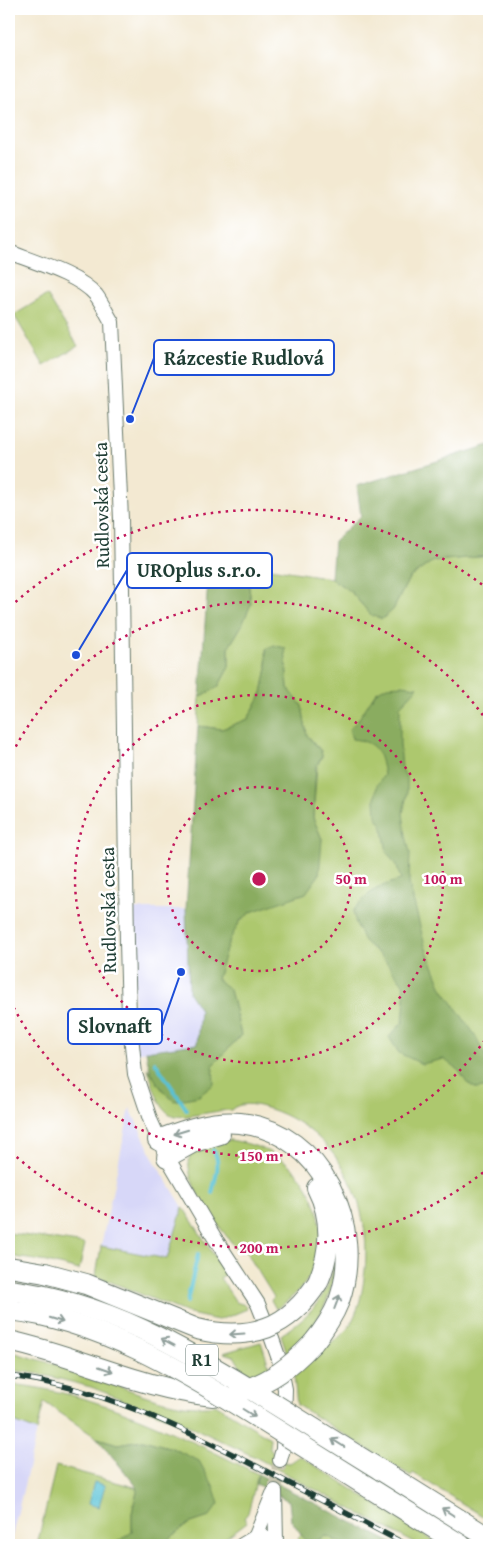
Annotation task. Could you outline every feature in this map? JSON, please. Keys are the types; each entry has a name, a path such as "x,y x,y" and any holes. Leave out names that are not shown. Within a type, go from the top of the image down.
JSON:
{"highway":[{"path":"9,1341 61,1354 173,1390 212,1396 227,1395 260,1385 280,1374 322,1332 338,1301 346,1265 345,1228 340,1209 322,1173 308,1156 277,1133 239,1123 205,1125 177,1133 162,1149"},
{"path":"9,1267 45,1273 86,1284 197,1329 232,1335 248,1333 285,1318 302,1304 318,1282 324,1268 329,1246 329,1223 324,1201 314,1182 292,1156 275,1145 237,1133 215,1134 194,1142 162,1149"},
{"name":"R1","path":"9,1290 53,1297 90,1308 129,1322 167,1341 217,1369 489,1538"},
{"name":"R1","path":"9,1310 46,1317 82,1328 120,1341 156,1358 208,1386 461,1545"}],"street":[{"name":"Rudlovská cesta","path":"9,252 74,278 96,295 112,322 120,510 122,711 129,1016 135,1074 142,1098 162,1149 214,1237 258,1304 272,1338 279,1359 285,1389 283,1449 280,1460"},
{"path":"242,1545 255,1538 266,1538 278,1544 275,1491 255,1538"}],"shaded area":[{"path":"134,909 186,909 189,993 200,1010 197,1045 134,1053"},
{"path":"130,1108 154,1160 183,1207 167,1259 101,1246"},
{"path":"9,1420 37,1431 10,1545 9,1545"}],"green space":[{"path":"47,295 78,346 44,366 14,315"},
{"path":"489,445 489,556 433,561 409,578 393,610 382,619 371,615 351,592 331,578 334,541 361,516 357,486"},
{"path":"489,556 489,1520 413,1473 411,1476 297,1405 294,1376 348,1328 357,1310 363,1284 366,1250 363,1223 357,1197 346,1173 331,1151 312,1132 289,1117 259,1106 242,1105 231,1110 175,1116 167,1112 161,1104 148,1068 163,1091 213,1065 241,1035 230,990 217,979 228,943 237,926 250,913 269,904 306,893 322,839 313,818 317,766 322,756 321,751 307,735 302,706 288,688 285,648 266,649 267,668 262,693 248,719 222,729 198,726 200,697 218,687 229,667 229,647 242,625 251,604 246,564 331,578 351,592 371,615 393,610 409,578 433,561"},
{"path":"246,564 251,604 242,625 229,647 229,667 218,687 200,697 209,565"},
{"path":"274,645 285,648 288,688 302,706 307,735 321,751 322,756 316,766 313,818 322,839 319,875 306,893 251,912 240,921 228,943 217,979 230,990 241,1035 213,1065 214,1084 199,1096 174,1101 155,1079 149,1066 146,1051 197,1044 200,1010 189,993 186,909 198,726 222,729 248,719 262,693 267,668 266,649"},
{"path":"387,686 418,687 400,706 402,769 407,779 407,794 403,813 410,853 409,883 425,946 442,988 475,1035 487,1059 489,1087 477,1089 467,1083 459,1071 444,1059 422,1064 399,1053 389,1037 403,1022 405,998 403,984 384,959 364,941 356,924 353,911 374,891 401,880 397,867 387,852 382,825 376,816 375,799 377,785 384,775 379,755 367,743 352,739 349,729 358,720 376,692"},
{"path":"230,1140 251,1145 283,1160 302,1180 316,1205 321,1233 321,1247 318,1260 311,1275 301,1288 276,1309 271,1300 274,1297 245,1250 240,1253 214,1220 197,1193 192,1179 189,1167 190,1155 215,1141"},
{"path":"183,1207 226,1274 220,1278 236,1302 245,1305 247,1309 218,1320 190,1314 96,1276 101,1246 167,1259"},
{"path":"9,1233 85,1244 79,1270 47,1262 9,1256"},
{"path":"337,1248 333,1280 324,1307 309,1332 288,1356 281,1335 304,1317 320,1299 331,1276"},
{"path":"261,1342 270,1369 254,1377 242,1369 234,1356 223,1353"},
{"path":"9,1351 74,1370 167,1402 200,1406 217,1405 270,1438 269,1447 278,1461 290,1463 300,1456 440,1545 418,1545 257,1458 192,1427 91,1387 40,1374 9,1370"},
{"path":"9,1384 74,1396 137,1417 258,1474 248,1513 244,1518 247,1522 216,1545 161,1545 188,1524 209,1517 172,1448 143,1440 118,1444 97,1438 44,1402 37,1431 9,1420"},
{"path":"97,1438 118,1444 143,1440 172,1448 199,1461 214,1488 219,1504 209,1517 188,1524 161,1545 113,1545 132,1532 132,1513 138,1488"},
{"path":"56,1466 138,1488 132,1513 132,1533 113,1545 37,1545"},
{"path":"258,1474 396,1545 345,1545 327,1536 315,1541 306,1541 291,1520 289,1501 256,1484"},
{"path":"301,1534 306,1541 315,1541 327,1536 345,1545 301,1545 298,1539"}],"water":[{"path":"94,1482 105,1485 99,1507 88,1504"}],"waterway":[{"path":"155,1062 187,1110"},
{"path":"212,1193 217,1165 216,1155 213,1150"},
{"path":"187,1302 198,1254"}],"tunnel":[{"path":"275,1491 280,1460"}],"railway":[{"path":"9,1376 42,1381 74,1389 137,1410 168,1423 258,1467 407,1545"}],"place":[{"name":"Rázcestie Rudlová","path":"130,419"},
{"name":"UROplus s.r.o.","path":"76,655"},
{"name":"Slovnaft","path":"181,972"}]}
